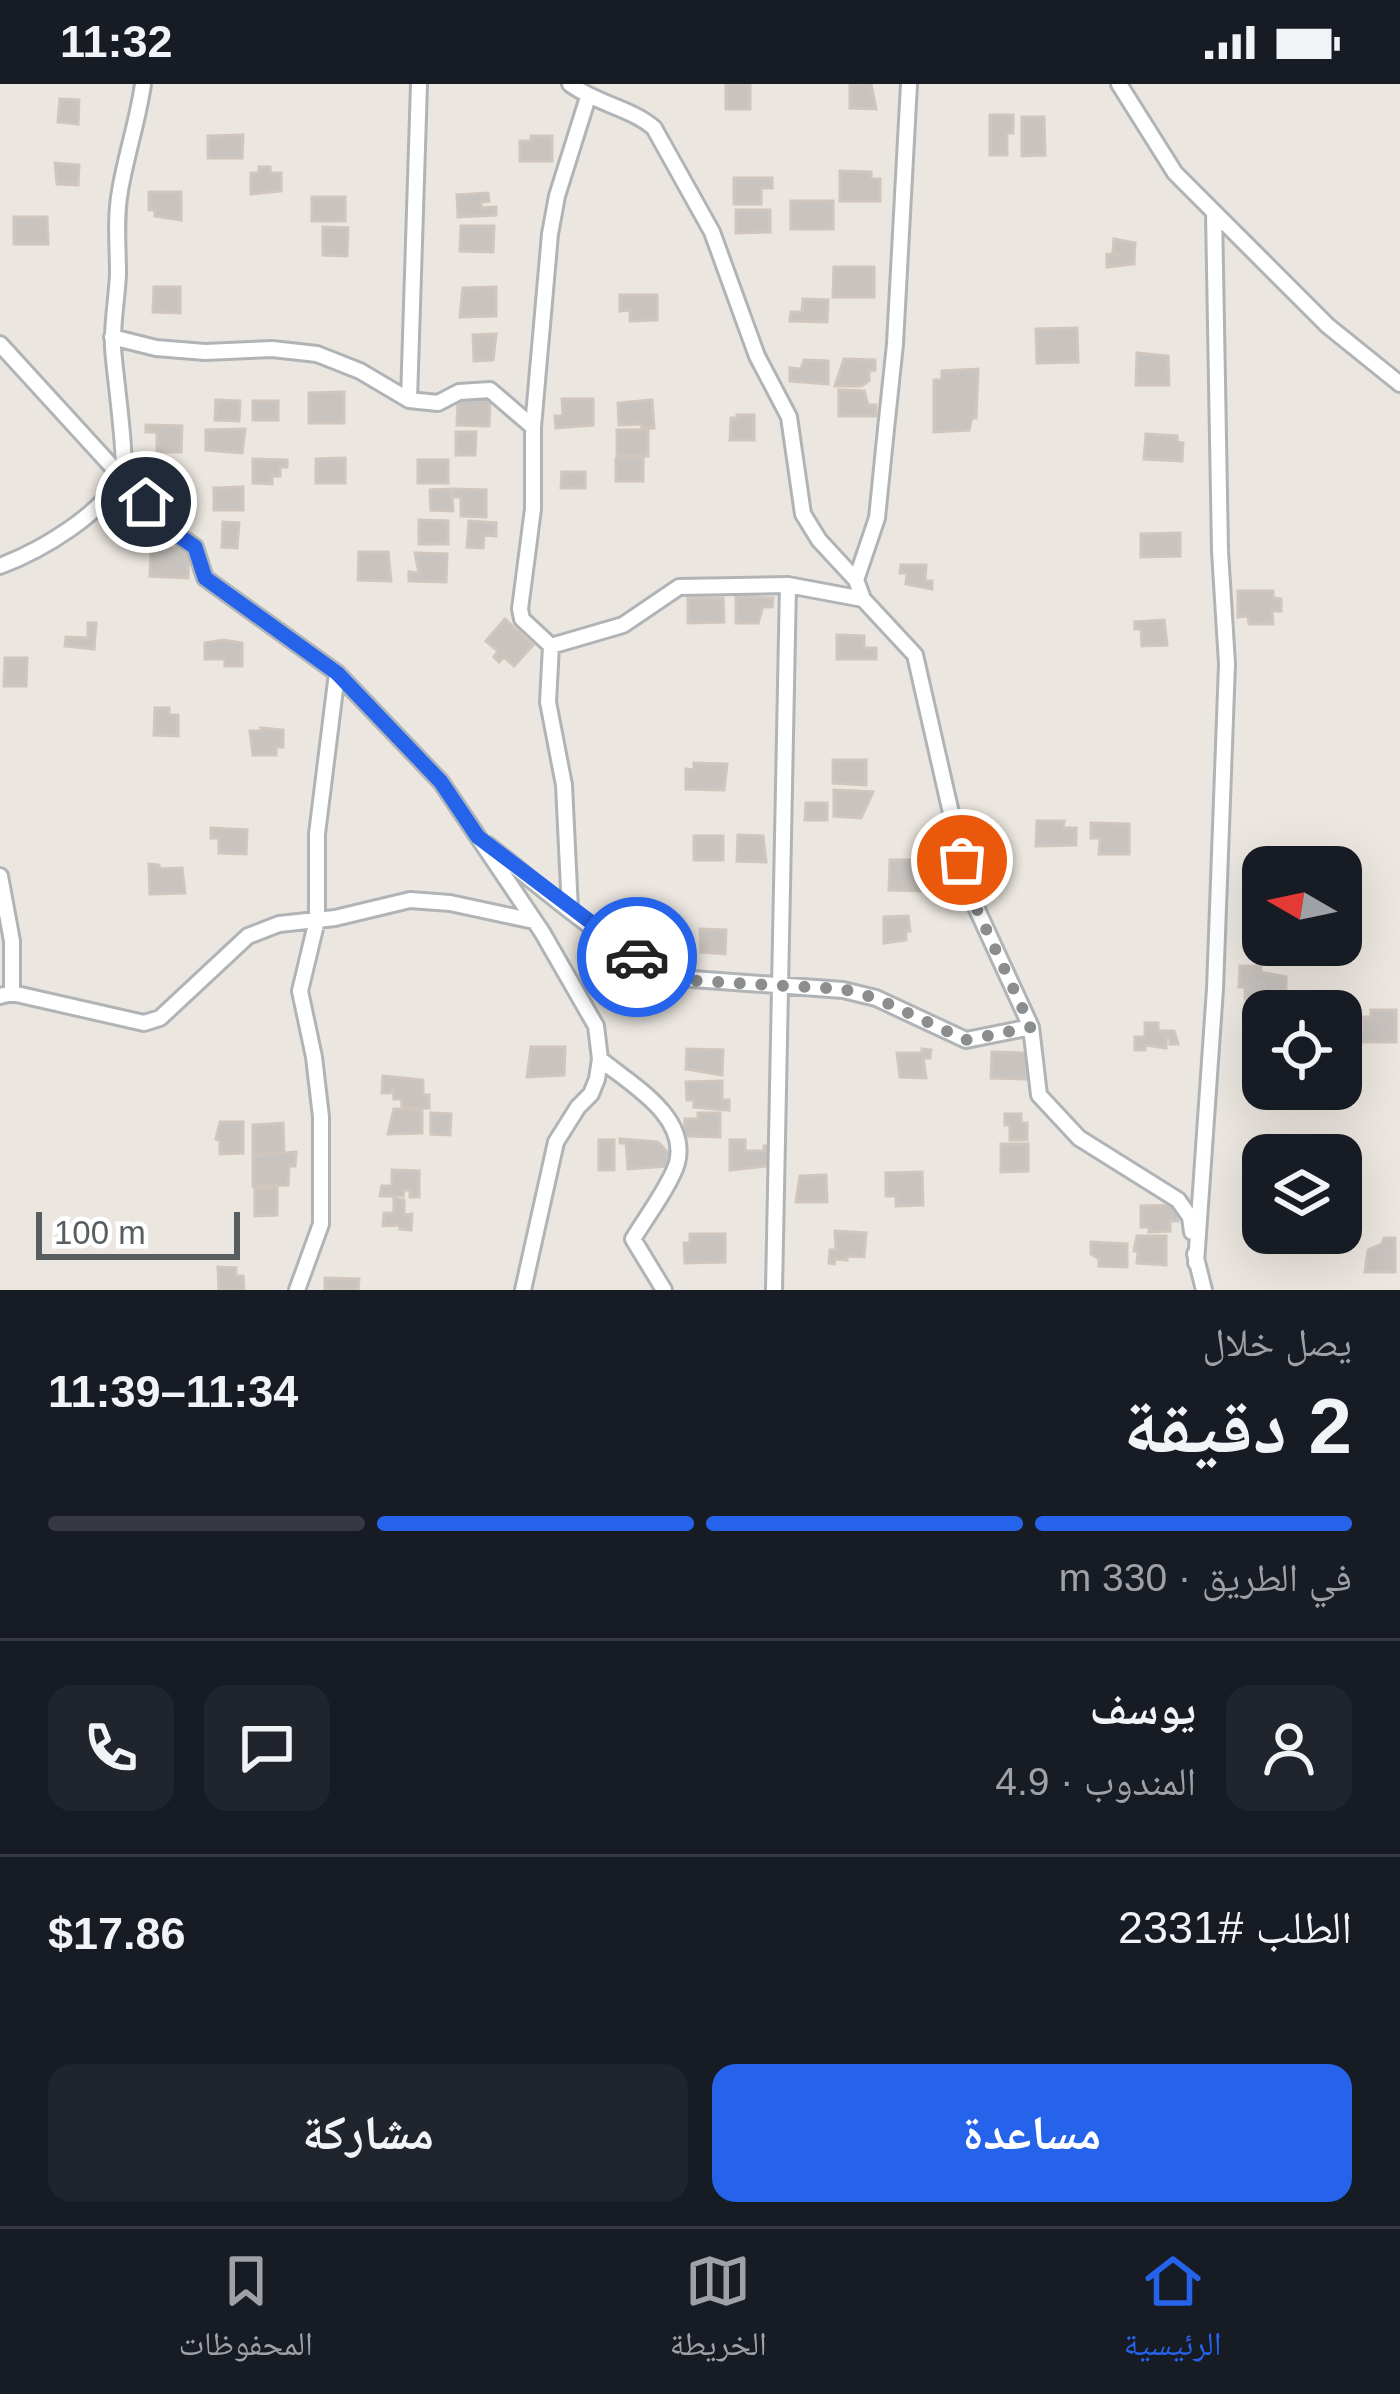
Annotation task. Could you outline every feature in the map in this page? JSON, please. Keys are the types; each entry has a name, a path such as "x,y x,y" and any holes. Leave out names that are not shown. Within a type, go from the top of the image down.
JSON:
{"street":[{"path":"0,566 34,553 70,530 122,476 126,460 112,337 118,197 143,84"},
{"path":"410,400 419,84"},
{"path":"570,84 588,97 642,118 670,152 712,232 757,356 789,417 803,514 819,540 856,580 862,599 915,655 969,892 1031,1027 1039,1095 1079,1138 1178,1200 1190,1217 1203,1288"},
{"path":"856,580 877,518 895,344 909,84"},
{"path":"1119,84 1174,173 1328,326 1400,384"},
{"path":"551,646 522,619 520,609 533,509 533,428 550,234 588,97"},
{"path":"1196,1263 1222,851 1227,664 1220,550 1214,212"},
{"path":"112,337 156,348 317,354 360,371 410,400 438,403 459,392 490,390 533,428"},
{"path":"0,344 169,529 195,547 205,578 337,673 441,782 534,920 596,1026 601,1059 592,1094 578,1106 556,1142 523,1290"},
{"path":"551,646 623,625 679,587 788,585 862,599"},
{"path":"774,1290 788,585"},
{"path":"551,646 548,702 564,784 571,910"},
{"path":"297,1290 316,1241 323,1196 317,1082 300,991 316,920 317,834 337,673"},
{"path":"478,837 571,910 655,968 679,978 843,989 876,998 966,1040 1031,1027"},
{"path":"0,875 12,941 6,995 144,1023 160,1018 248,937 279,924 410,900 450,902 534,920"},
{"path":"601,1059 665,1113 672,1126 678,1161 633,1239 664,1290"}],"building":[{"path":"726,84 750,84 750,109 726,109"},
{"path":"850,84 871,84 876,109 850,108"},
{"path":"60,99 79,100 78,124 58,122"},
{"path":"990,115 1013,115 1007,155 990,155"},
{"path":"1022,117 1044,117 1045,155 1022,156"},
{"path":"243,135 242,158 208,158 208,136"},
{"path":"531,136 552,136 552,161 520,161 520,141 531,141"},
{"path":"55,163 79,165 78,185 57,184"},
{"path":"259,167 281,173 281,191 251,194 251,173 259,173"},
{"path":"840,171 871,172 871,179 880,179 880,201 840,201"},
{"path":"734,178 772,178 772,188 761,188 761,204 734,204"},
{"path":"149,192 181,192 181,220 155,216 155,210 149,210"},
{"path":"488,193 489,201 481,202 481,208 496,207 496,215 458,217 457,195"},
{"path":"312,197 345,197 345,221 312,221"},
{"path":"791,201 833,201 833,229 791,229"},
{"path":"736,210 770,210 770,232 736,233"},
{"path":"14,217 47,217 48,244 14,244"},
{"path":"461,226 494,226 493,252 460,251"},
{"path":"323,227 348,228 347,256 323,255"},
{"path":"1114,239 1135,243 1134,264 1107,267 1107,254 1121,255 1113,252"},
{"path":"834,267 874,267 874,297 833,297"},
{"path":"154,287 180,287 180,313 153,312"},
{"path":"496,287 496,316 460,317 463,288"},
{"path":"620,295 657,295 657,320 630,321 630,310 620,311"},
{"path":"803,299 828,300 827,322 790,321 791,312 802,312"},
{"path":"1077,328 1078,362 1037,363 1036,329"},
{"path":"496,334 493,360 474,361 473,335"},
{"path":"1137,353 1168,356 1169,385 1136,385"},
{"path":"844,359 875,360 869,381 861,386 835,386"},
{"path":"804,360 828,361 828,384 790,381 790,368 801,369"},
{"path":"978,369 976,418 969,430 934,432 934,380 942,380 942,371"},
{"path":"839,390 864,391 868,405 876,405 876,416 839,416"},
{"path":"344,392 344,423 309,423 309,393"},
{"path":"458,399 490,400 489,426 457,425"},
{"path":"562,399 593,399 593,425 556,428 555,416 563,416"},
{"path":"216,400 240,401 239,421 215,420"},
{"path":"652,400 654,428 619,425 618,403"},
{"path":"253,401 278,401 278,420 253,420"},
{"path":"754,415 754,440 730,440 731,418"},
{"path":"146,425 182,426 181,452 157,452 157,432 146,432"},
{"path":"245,429 242,453 206,450 206,430"},
{"path":"617,430 648,430 648,456 617,456"},
{"path":"456,432 476,432 475,455 456,455"},
{"path":"1146,434 1177,436 1177,442 1183,443 1182,461 1144,459"},
{"path":"345,458 345,483 316,483 316,459"},
{"path":"643,458 643,481 616,481 616,459"},
{"path":"253,459 287,460 287,467 280,467 280,476 272,476 272,484 253,483"},
{"path":"418,460 448,460 448,483 418,483"},
{"path":"562,472 585,472 585,488 561,488"},
{"path":"243,487 243,510 214,510 214,488"},
{"path":"451,489 453,511 431,510 430,490"},
{"path":"453,489 486,490 486,517 461,516 461,497 453,497"},
{"path":"419,520 448,521 448,544 419,544"},
{"path":"469,521 496,523 496,536 484,535 483,548 467,547"},
{"path":"223,522 239,523 237,548 222,547"},
{"path":"1180,533 1180,556 1141,557 1141,534"},
{"path":"151,547 189,549 188,578 150,576"},
{"path":"359,552 388,552 391,581 358,580"},
{"path":"415,553 447,554 446,582 409,581 409,572 419,573"},
{"path":"901,565 926,565 925,581 932,581 932,589 906,584 907,573 900,573"},
{"path":"1238,591 1273,591 1273,598 1281,599 1281,611 1272,611 1273,624 1249,624 1248,616 1238,617"},
{"path":"736,596 773,598 772,607 763,607 758,623 736,623"},
{"path":"688,598 723,598 724,622 688,623"},
{"path":"505,619 533,645 514,666 504,657 499,662 494,657 498,651 486,641"},
{"path":"1164,620 1167,645 1142,646 1141,629 1135,629 1135,622"},
{"path":"88,623 96,623 94,649 65,646 66,637 88,638"},
{"path":"837,635 864,636 864,648 876,648 876,659 837,659"},
{"path":"205,643 242,643 242,666 225,666 225,659 205,659"},
{"path":"5,658 27,658 26,686 4,686"},
{"path":"155,708 169,708 169,715 178,715 178,736 154,735"},
{"path":"283,730 283,747 276,747 276,755 253,755 250,731"},
{"path":"833,760 866,760 866,785 833,783"},
{"path":"694,763 727,764 724,790 686,789 686,769 694,770"},
{"path":"834,790 873,792 861,818 834,816"},
{"path":"806,803 827,803 827,820 805,820"},
{"path":"1037,821 1064,821 1063,828 1076,828 1076,845 1036,846"},
{"path":"1091,823 1129,824 1129,854 1099,854 1100,838 1091,838"},
{"path":"211,828 247,830 246,854 219,853 219,838 211,838"},
{"path":"738,835 763,836 766,862 737,861"},
{"path":"694,836 723,836 723,860 694,860"},
{"path":"890,860 928,860 928,877 921,877 921,891 889,890"},
{"path":"149,864 159,869 182,868 185,893 150,894"},
{"path":"908,916 906,940 884,943 884,917"},
{"path":"700,929 726,930 725,954 701,952"},
{"path":"1240,966 1261,966 1261,972 1286,977 1286,990 1239,987"},
{"path":"1371,1010 1396,1010 1396,1042 1362,1042 1363,1017 1371,1017"},
{"path":"1145,1023 1158,1023 1158,1031 1174,1031 1178,1044 1166,1038 1166,1048 1145,1045 1145,1050 1135,1050 1135,1037 1145,1037"},
{"path":"531,1047 565,1047 564,1075 527,1077"},
{"path":"687,1049 723,1050 722,1075 686,1069"},
{"path":"922,1049 931,1050 930,1058 923,1058 926,1078 900,1077 897,1053 922,1053"},
{"path":"992,1052 1027,1053 1026,1079 991,1078"},
{"path":"383,1076 423,1080 429,1108 402,1108 402,1099 394,1099 393,1088 382,1093"},
{"path":"722,1081 722,1100 729,1100 729,1110 694,1107 694,1100 687,1100 686,1082"},
{"path":"394,1109 422,1110 422,1133 388,1134"},
{"path":"431,1113 451,1114 450,1135 431,1134"},
{"path":"698,1113 720,1113 720,1137 684,1136 685,1119 698,1119"},
{"path":"1005,1114 1021,1114 1021,1123 1027,1123 1027,1140 1010,1140"},
{"path":"220,1122 243,1122 243,1153 220,1154 220,1140 216,1139"},
{"path":"283,1123 284,1153 253,1154 253,1125"},
{"path":"620,1139 658,1142 668,1153 668,1166 628,1169 626,1143"},
{"path":"599,1140 614,1140 614,1170 599,1170"},
{"path":"730,1140 745,1140 745,1151 764,1151 764,1146 770,1146 767,1166 730,1170"},
{"path":"1001,1144 1028,1144 1028,1171 1001,1172"},
{"path":"296,1152 288,1185 253,1186 253,1156"},
{"path":"392,1170 419,1171 419,1197 410,1197 410,1190 404,1190 403,1196 380,1196 382,1186 392,1186"},
{"path":"922,1172 923,1205 896,1206 896,1196 886,1196 886,1173"},
{"path":"826,1175 827,1202 796,1202 800,1176"},
{"path":"277,1188 277,1215 255,1216 255,1189"},
{"path":"394,1199 404,1200 404,1215 412,1214 411,1230 383,1226 384,1213 394,1213"},
{"path":"1178,1205 1178,1221 1170,1221 1170,1231 1149,1232 1149,1227 1141,1227 1141,1206"},
{"path":"835,1231 866,1233 864,1257 847,1256 847,1260 829,1263 830,1250 836,1250"},
{"path":"690,1234 725,1234 725,1262 685,1263 684,1243 690,1243"},
{"path":"1137,1236 1166,1236 1166,1265 1137,1263"},
{"path":"1384,1238 1395,1238 1395,1272 1365,1272 1368,1250"},
{"path":"1091,1242 1127,1244 1127,1267 1099,1266 1099,1259 1091,1254"},
{"path":"218,1267 236,1268 236,1276 243,1276 244,1290 219,1290"},
{"path":"325,1278 359,1279 358,1290 325,1290"}],"way so far":[{"path":"637,957 679,978 698,981 843,989 876,998 966,1040 1031,1027 969,892 962,860"}],"route":[{"path":"146,502 169,529 195,547 205,578 337,673 441,782 478,837 637,957"}]}
